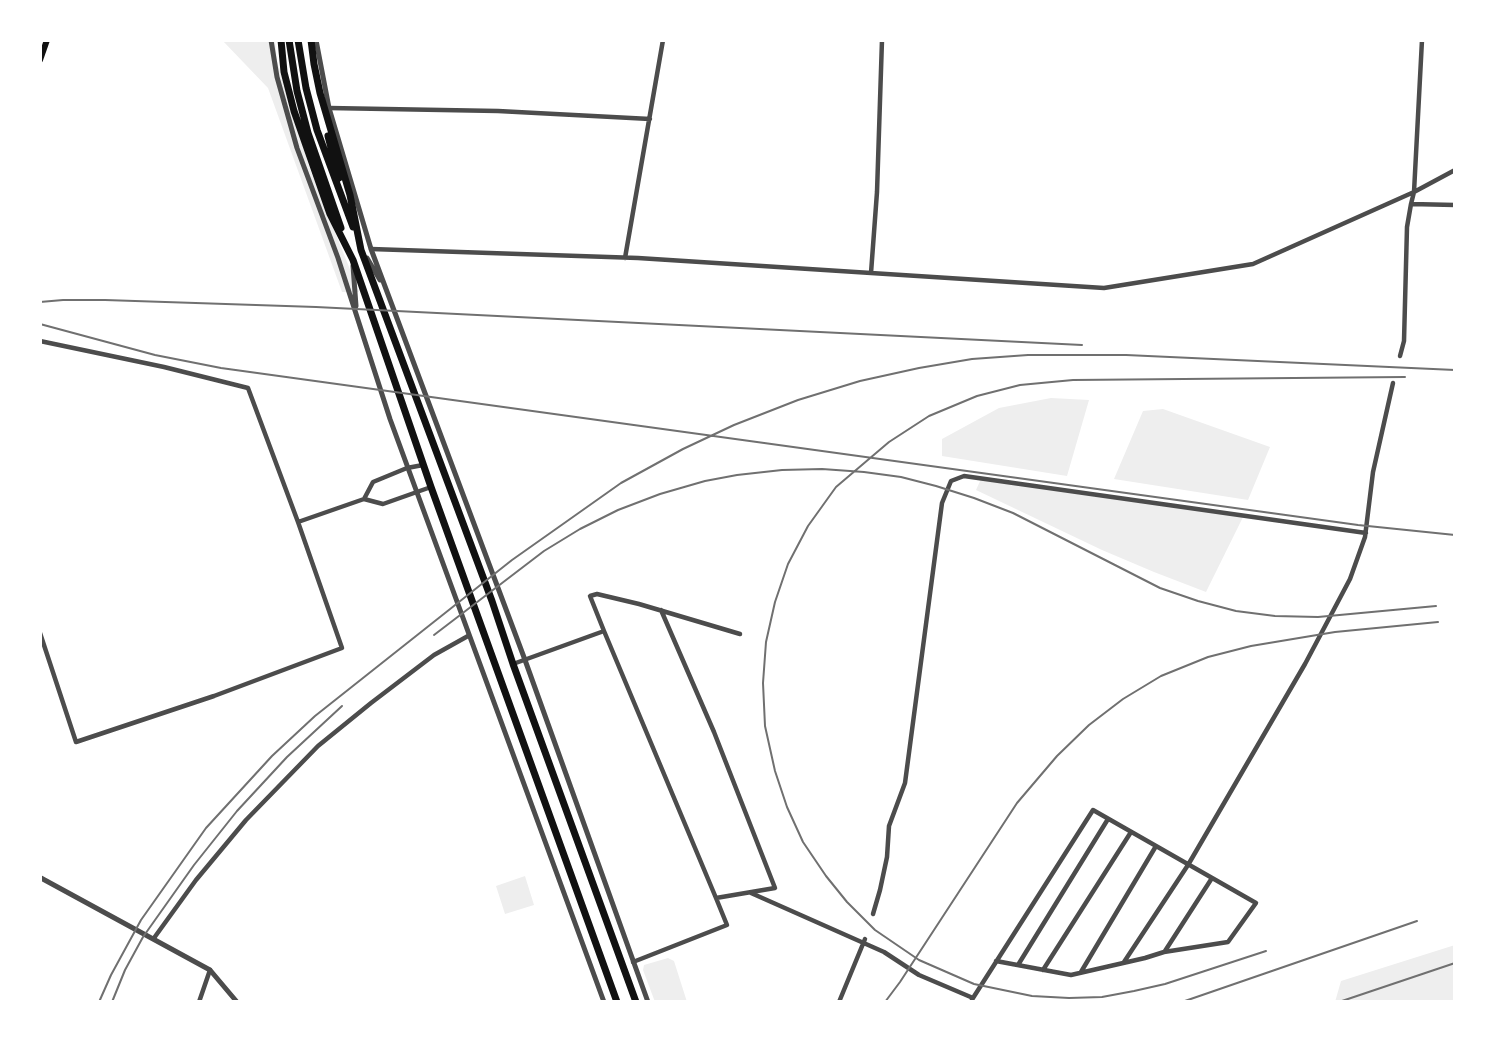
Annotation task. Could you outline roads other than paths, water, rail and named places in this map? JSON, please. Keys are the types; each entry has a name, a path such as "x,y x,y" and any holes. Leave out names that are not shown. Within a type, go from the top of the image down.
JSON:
{"highway":[{"path":"281,40 284,72 295,111 330,214 353,260"},
{"path":"289,40 297,91 308,132 431,487 617,1002"},
{"path":"298,40 317,130 492,601 636,1002"},
{"path":"310,40 315,90 347,213"},
{"path":"310,40 320,93 350,195 362,250"}],"main road":[{"path":"40,60 47,40"}],"street":[{"path":"272,40 284,72"},
{"path":"272,40 277,77 297,148 338,258 415,493 604,1002"},
{"path":"316,40 320,93"},
{"path":"316,40 329,108 371,249 525,660 648,1002"},
{"path":"625,258 663,40"},
{"path":"871,273 877,192 882,40"},
{"path":"1400,356 1404,341 1407,227 1414,192 1422,40"},
{"path":"329,108 498,111 650,119"},
{"path":"371,249 625,258 1104,288 1253,264 1414,192 1455,170"},
{"path":"1411,205 1455,205"},
{"path":"362,250 387,291"},
{"path":"353,260 356,314"},
{"path":"40,341 248,388 342,648 214,696 76,742 40,633"},
{"path":"1124,963 1188,865 1312,652 1350,579 1366,533 1373,472 1393,383"},
{"path":"364,499 373,482 423,464"},
{"path":"873,914 887,857 888,826 905,783 942,503 951,481 964,477 1366,533"},
{"path":"298,522 364,499 383,504 431,487"},
{"path":"633,962 727,925 590,596 597,594 740,634"},
{"path":"662,611 714,732 775,888 716,898"},
{"path":"513,664 604,631"},
{"path":"154,938 246,820 318,746 434,655 468,636"},
{"path":"750,892 864,941 919,975 972,1000 996,961 1093,810 1256,903 1228,942 1164,952 1071,975 996,961"},
{"path":"1018,965 1108,819"},
{"path":"1043,970 1131,832"},
{"path":"1081,972 1156,846"},
{"path":"588,870 599,867"},
{"path":"41,878 210,970 237,1002"},
{"path":"1164,952 1212,878"},
{"path":"839,1002 864,941"},
{"path":"199,1002 210,970"},
{"path":"630,986 641,983"},
{"path":"228,1002 230,994"}],"railway":[{"path":"40,302 105,300 316,307 1082,345"},
{"path":"40,324 155,355 221,368 1358,525 1455,535"},
{"path":"99,1002 141,920 206,828 272,756 315,716 512,560 621,483 734,425 798,400 860,381 972,359 1028,355 1126,355 1455,370"},
{"path":"1266,951 1165,984 1102,997 1069,998 1032,996 974,984 919,960 875,930 847,902 803,842 775,771 765,726 763,683 766,642 775,602 788,564 808,526 836,487 889,442 929,416 977,396 1020,385 1073,380 1405,377"},
{"path":"434,635 544,551 618,510 705,481 782,470 864,472 901,477 936,486 1013,513 1160,588 1236,611 1275,616 1318,617 1436,606"},
{"path":"885,1002 1017,803 1057,756 1089,725 1123,699 1161,676 1208,657 1251,646 1335,632 1438,622"},
{"path":"112,1002 143,937 194,865 237,811 287,757 342,706"},
{"path":"1182,1002 1417,921"},
{"path":"1339,1002 1455,963"}]}
